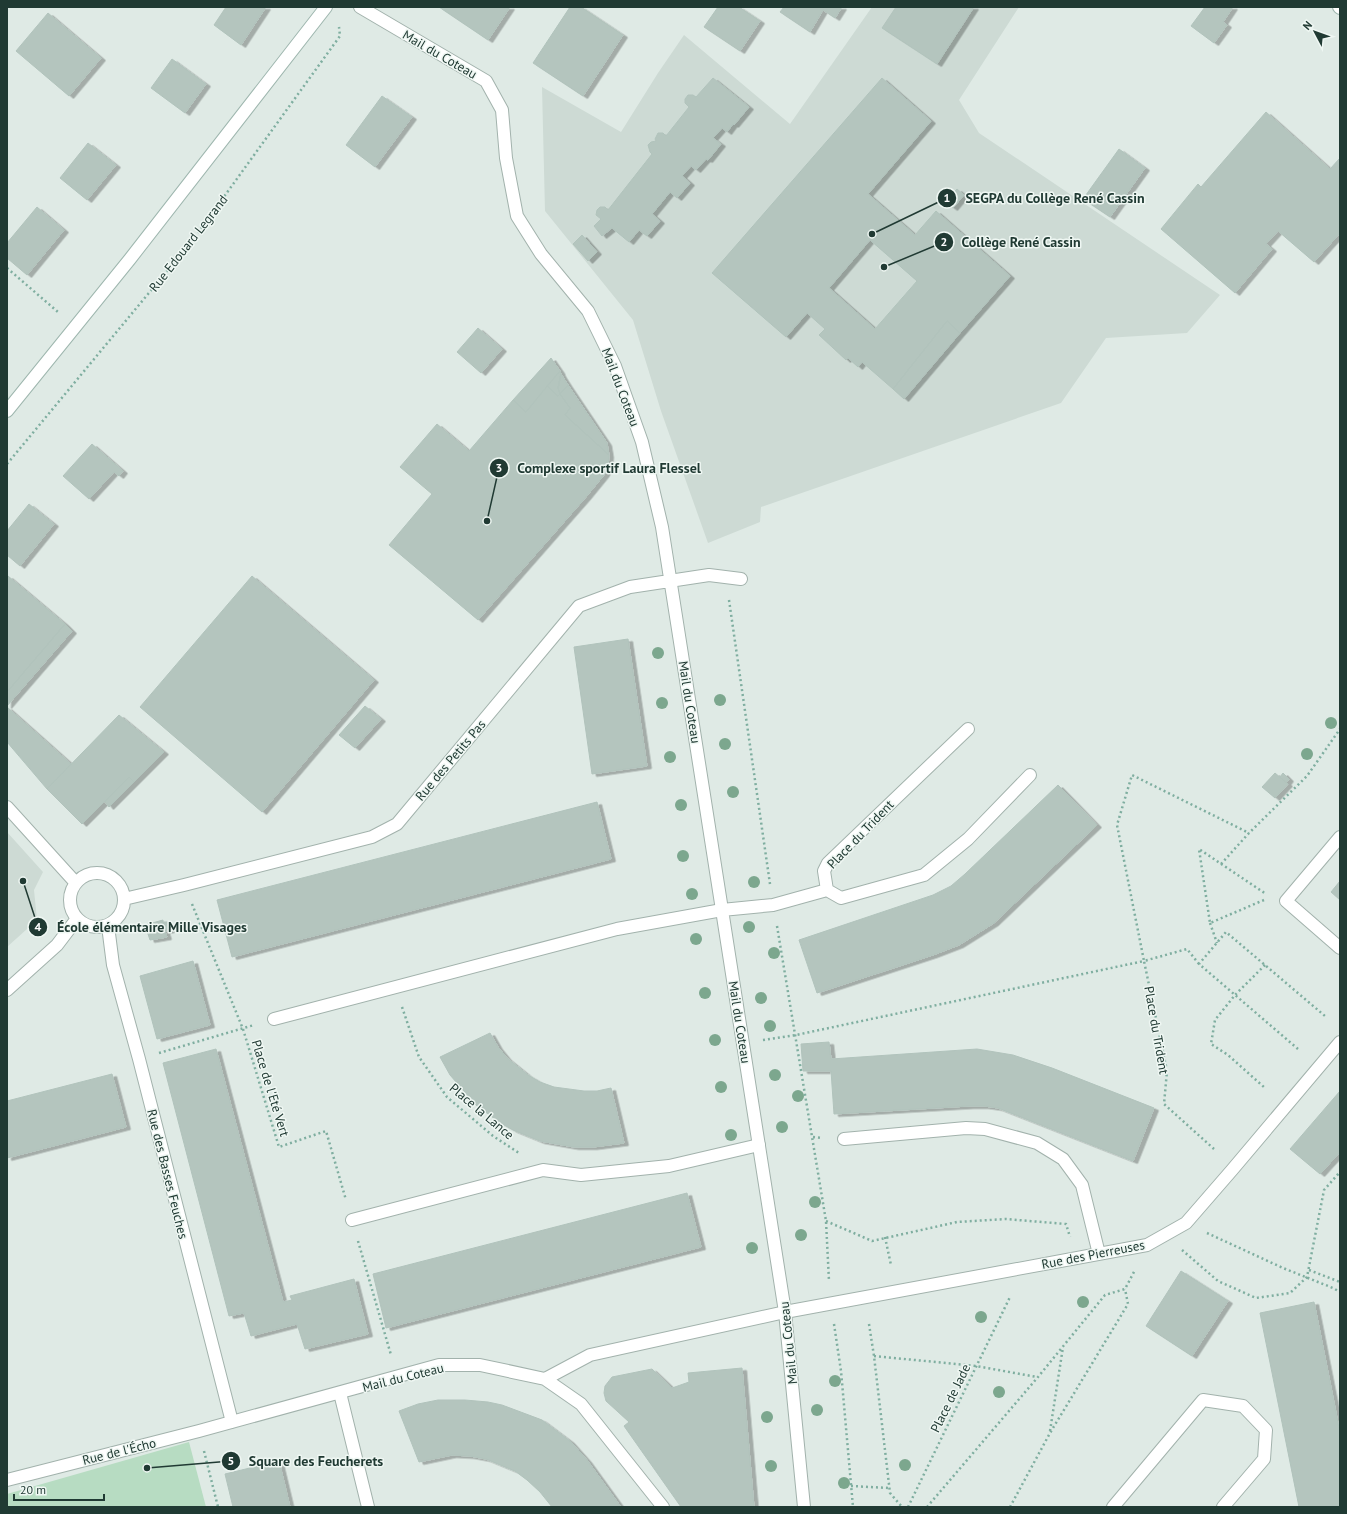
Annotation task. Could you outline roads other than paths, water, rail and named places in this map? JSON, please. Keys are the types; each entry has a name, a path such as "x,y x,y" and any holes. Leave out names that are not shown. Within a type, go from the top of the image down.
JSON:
{"street":[{"path":"7,411 75,327 326,7"},
{"name":"Mail du Coteau","path":"360,7 486,81 502,110 506,158 517,216 541,254 588,310 615,366 642,442 662,527 671,581 786,1312 804,1507"},
{"name":"Rue des Petits Pas","path":"124,899 372,837 396,824 579,606 630,587 709,575 741,579"},
{"name":"Place du Trident","path":"827,890 824,871 828,863 968,729"},
{"path":"274,1019 616,929 722,910 773,905 827,890 841,898 924,875 968,839 1030,775"},
{"path":"7,807 75,882"},
{"path":"1340,837 1286,902 1340,948"},
{"path":"101,872 114,878 122,890 124,899 123,910 117,919 108,926 97,928 86,926 76,920 68,901 75,882 87,874 101,872"},
{"path":"7,990 57,945 76,920"},
{"name":"Rue des Basses Feuches","path":"108,926 113,965 139,1059 232,1422"},
{"name":"Rue des Pierreuses","path":"545,1379 590,1355 786,1312 1147,1245 1186,1224 1340,1042"},
{"path":"844,1139 966,1128 984,1129 1037,1143 1064,1159 1082,1185 1099,1254"},
{"path":"352,1220 543,1170 581,1175 669,1166 759,1145"},
{"name":"Mail du Coteau","path":"232,1422 440,1365 480,1365 545,1379 580,1404 663,1507"},
{"path":"340,1393 368,1507"},
{"path":"1114,1507 1203,1400 1243,1406 1266,1430 1264,1459 1223,1507"},
{"name":"Rue de l'Écho","path":"7,1480 232,1422"}],"place":[{"name":"SEGPA du Collège René Cassin","path":"872,234"},
{"name":"Collège René Cassin","path":"884,267"},
{"name":"Complexe sportif Laura Flessel","path":"487,521"},
{"name":"École élémentaire Mille Visages","path":"23,881"},
{"name":"Square des Feucherets","path":"147,1468"}]}
